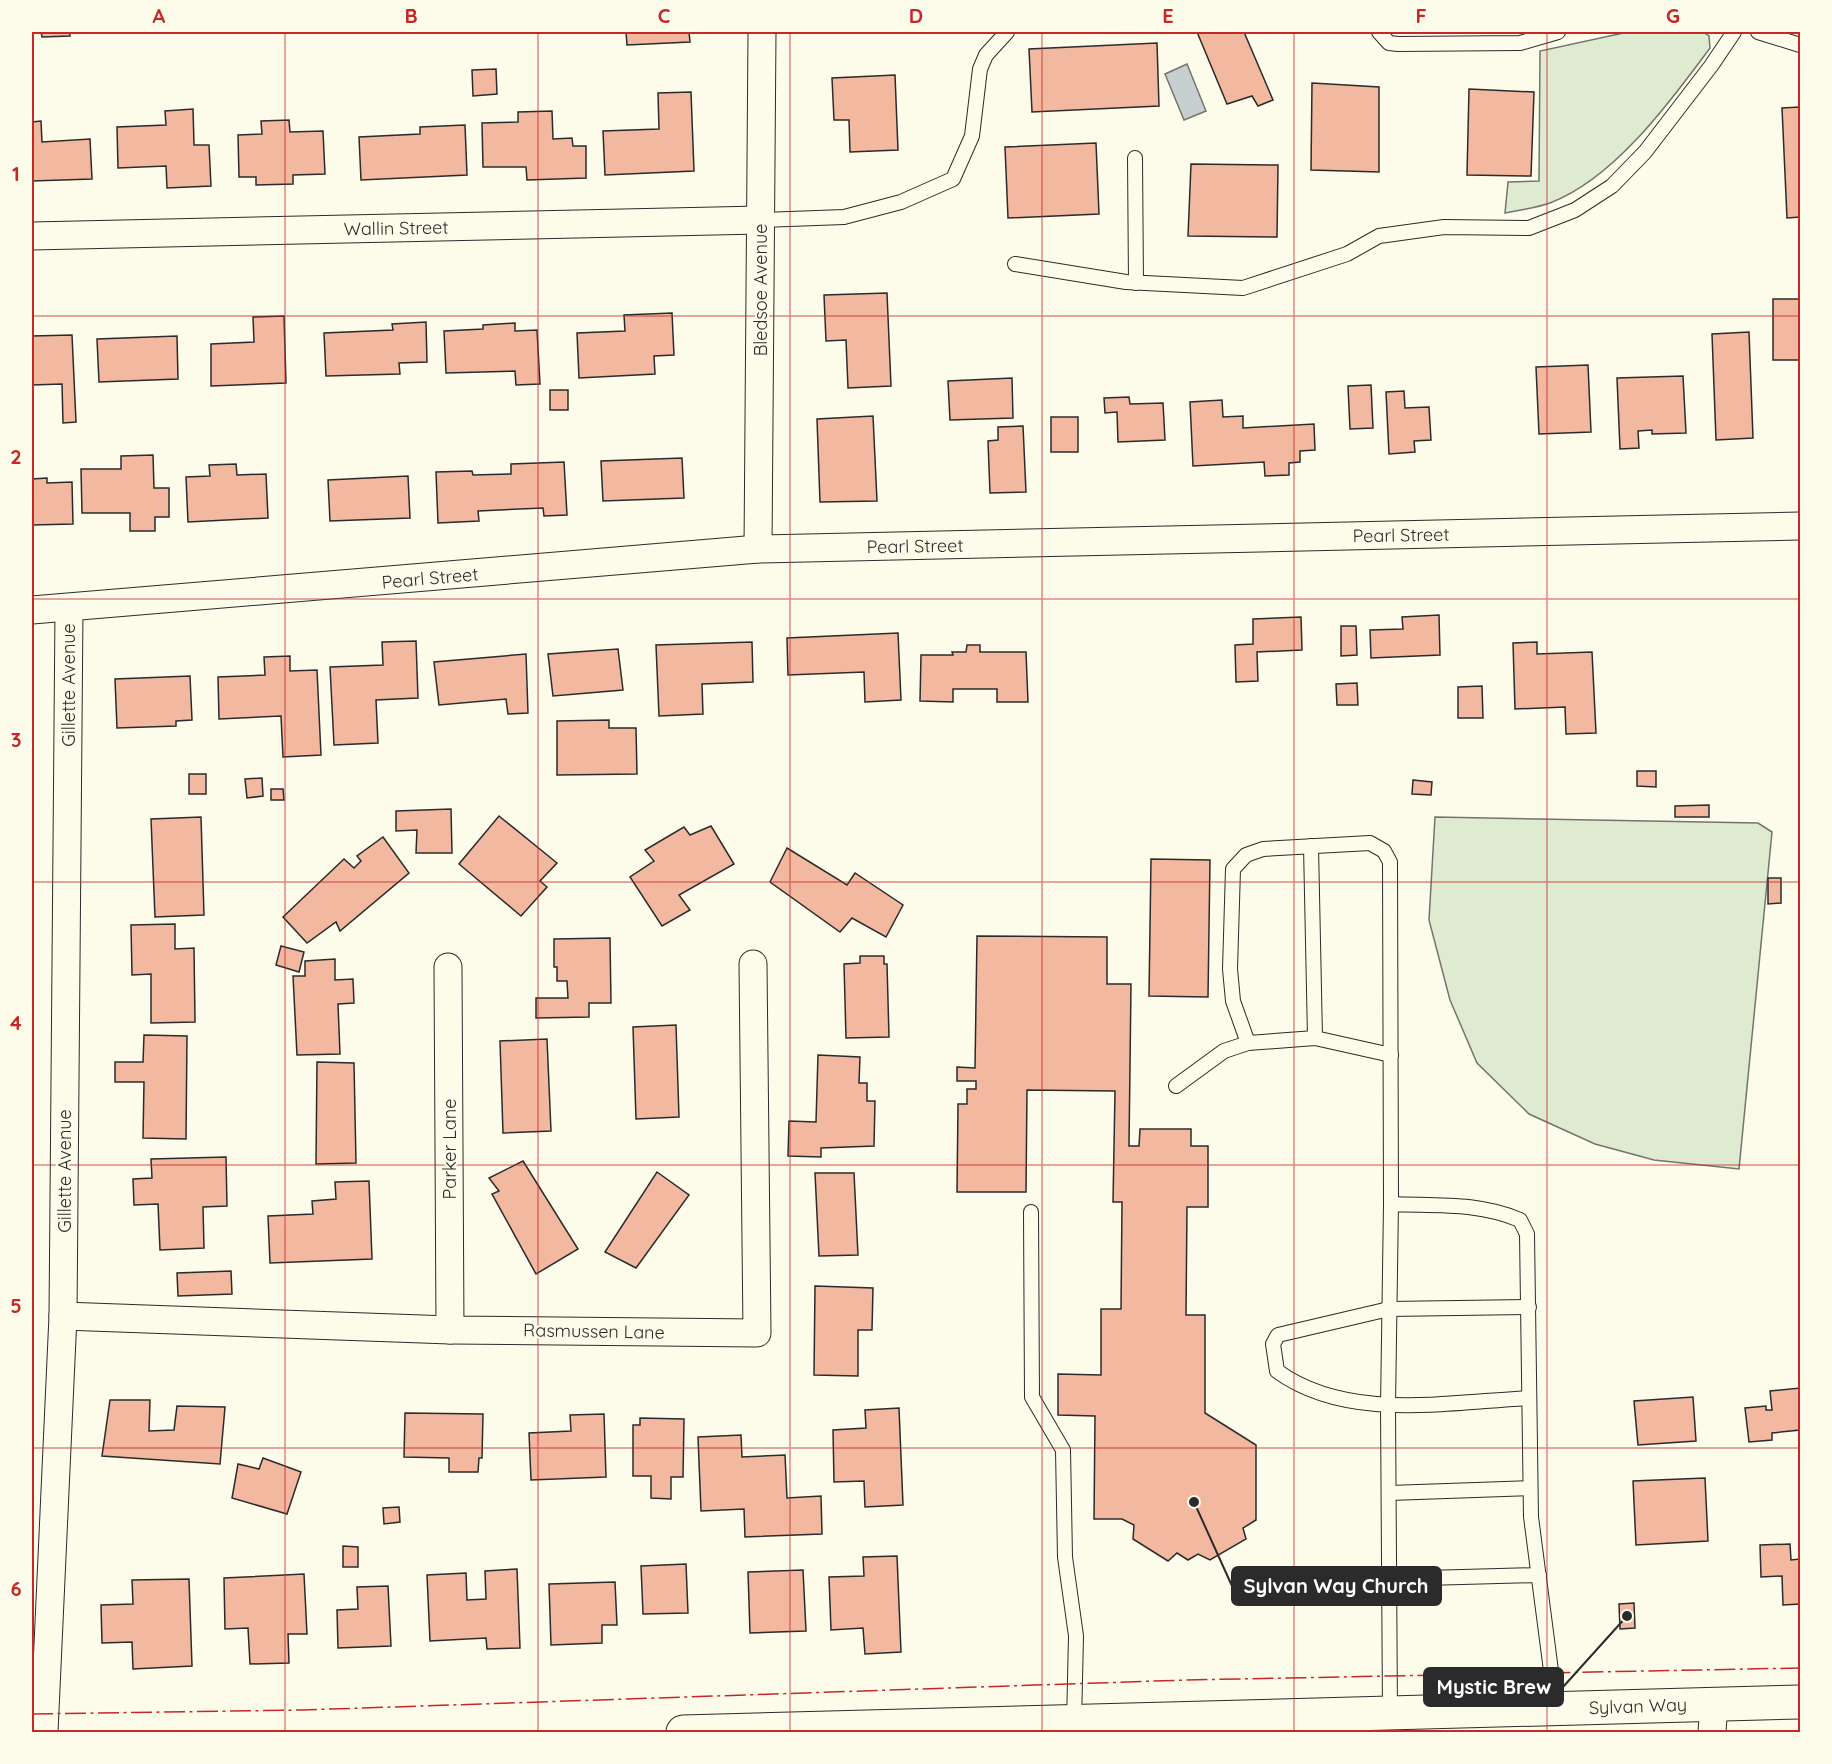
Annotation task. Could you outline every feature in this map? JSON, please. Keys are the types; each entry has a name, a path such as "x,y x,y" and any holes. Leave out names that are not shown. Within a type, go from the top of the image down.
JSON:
{"main road":[{"name":"Sylvan Way","path":"683,1732 1390,1723 1556,1709 1713,1718 1800,1702"}],"street":[{"name":"Bledsoe Avenue","path":"758,549 762,32"},
{"name":"Wallin Street","path":"32,236 760,220"},
{"name":"Pearl Street","path":"32,610 69,609 758,549 1800,526"},
{"name":"Gillette Avenue","path":"44,1732 63,1316 69,609"},
{"name":"Rasmussen Lane","path":"63,1316 450,1330 757,1333 753,964"},
{"name":"Parker Lane","path":"448,967 450,1330"}],"lane":[{"path":"760,220 844,217 901,202 953,179 972,136 980,69 986,55 1007,32"},
{"path":"1378,32 1389,43 1398,44 1520,43 1558,32"},
{"path":"1016,264 1136,283 1243,288 1347,254 1379,236 1444,227 1528,228 1575,210 1612,186 1645,152 1734,32"},
{"path":"1758,32 1800,45"},
{"path":"1135,158 1136,283"},
{"path":"1248,1043 1233,1000 1230,969 1233,869 1246,855 1263,849 1370,843 1384,851 1390,862 1390,1723"},
{"path":"1311,846 1315,1038"},
{"path":"1176,1086 1224,1052 1248,1043 1315,1038 1391,1055"},
{"path":"1391,1204 1470,1206 1504,1213 1520,1220 1527,1234 1531,1517 1556,1709"},
{"path":"1031,1212 1032,1397 1063,1450 1065,1557 1076,1636 1074,1728"},
{"path":"1529,1307 1389,1309 1278,1335 1273,1344 1277,1371 1298,1386 1341,1398 1389,1406 1529,1398"},
{"path":"1389,1493 1530,1488"},
{"path":"1389,1579 1539,1575"}],"green space":[{"path":"1628,32 1703,32 1709,36 1710,48 1639,137 1596,176 1574,192 1550,203 1505,213 1508,182 1539,181 1540,51"},
{"path":"1435,817 1758,823 1772,832 1739,1169 1654,1160 1595,1144 1529,1114 1477,1063 1450,1000 1429,920"}],"shaded area":[{"path":"1187,64 1206,111 1184,120 1165,74"}],"building":[{"path":"41,32 70,32 70,36 42,37"},
{"path":"626,32 689,32 690,42 627,45"},
{"path":"1197,32 1244,32 1273,100 1258,106 1252,96 1227,104"},
{"path":"1157,43 1159,106 1032,112 1029,49"},
{"path":"496,69 497,94 473,96 472,70"},
{"path":"895,75 898,150 850,152 849,120 834,120 832,78"},
{"path":"1312,83 1379,87 1379,172 1311,170"},
{"path":"1469,89 1534,92 1531,176 1467,175"},
{"path":"691,92 694,171 605,175 603,131 659,129 658,93"},
{"path":"1800,107 1800,217 1787,218 1782,108"},
{"path":"193,109 194,145 209,145 211,186 167,188 166,166 118,168 117,127 166,125 165,111"},
{"path":"552,111 553,139 572,138 573,146 586,146 586,178 527,180 526,167 483,167 482,123 518,122 518,112"},
{"path":"289,120 290,132 323,131 325,174 293,175 293,184 256,185 256,177 239,177 238,135 262,134 261,121"},
{"path":"41,121 42,142 90,139 92,179 32,181 32,122"},
{"path":"465,125 467,175 361,180 359,137 420,134 420,127"},
{"path":"1096,143 1099,214 1008,218 1005,147"},
{"path":"1191,164 1278,165 1277,237 1188,236"},
{"path":"887,293 891,386 848,388 846,340 826,341 824,295"},
{"path":"1773,299 1800,299 1800,360 1773,360"},
{"path":"672,313 674,355 654,356 655,374 579,378 577,333 625,331 624,315"},
{"path":"284,316 286,383 211,386 211,344 254,342 253,317"},
{"path":"426,322 427,362 399,363 400,374 326,376 324,333 393,330 392,324"},
{"path":"515,323 515,331 537,330 540,384 516,385 515,371 446,373 444,331 483,329 483,325"},
{"path":"1749,332 1753,438 1716,440 1712,334"},
{"path":"72,335 76,422 63,423 62,384 32,385 32,336"},
{"path":"177,336 178,379 99,382 97,339"},
{"path":"1588,365 1591,432 1539,434 1536,367"},
{"path":"1683,376 1686,433 1652,434 1652,430 1638,431 1639,448 1620,449 1617,378"},
{"path":"1012,378 1013,418 950,420 948,381"},
{"path":"1371,385 1373,428 1350,429 1348,386"},
{"path":"550,390 568,390 568,410 550,410"},
{"path":"1404,391 1405,408 1429,407 1431,440 1414,441 1415,452 1389,454 1386,392"},
{"path":"1129,397 1130,404 1163,403 1165,440 1118,442 1117,412 1105,413 1104,398"},
{"path":"1222,400 1223,417 1243,416 1243,428 1314,424 1315,450 1300,451 1300,462 1289,463 1289,475 1265,476 1264,462 1193,466 1190,402"},
{"path":"873,416 877,501 820,502 817,419"},
{"path":"1051,417 1078,417 1078,452 1051,452"},
{"path":"1023,426 1026,492 990,493 988,441 998,440 998,427"},
{"path":"153,455 154,488 169,488 169,517 155,517 155,531 130,531 130,513 82,513 81,469 121,469 121,456"},
{"path":"682,458 684,498 603,501 601,461"},
{"path":"564,462 567,515 544,516 543,508 478,511 479,521 438,523 436,472 472,471 473,475 511,474 511,464"},
{"path":"236,464 237,475 266,474 268,518 188,522 186,477 210,476 209,465"},
{"path":"408,476 410,518 330,521 328,480"},
{"path":"47,478 47,483 72,482 73,524 32,525 32,479"},
{"path":"1439,615 1440,655 1371,658 1370,630 1403,629 1402,617"},
{"path":"1301,617 1302,650 1257,652 1258,681 1236,682 1235,645 1253,644 1253,619"},
{"path":"1341,626 1356,626 1357,655 1341,656"},
{"path":"898,633 901,700 865,702 864,672 788,675 787,638"},
{"path":"416,641 418,698 376,700 378,743 334,745 330,667 383,665 382,642"},
{"path":"752,642 753,682 702,684 703,714 659,716 656,645"},
{"path":"1537,642 1537,654 1592,652 1596,733 1566,734 1565,707 1515,709 1513,643"},
{"path":"967,645 980,645 980,652 1026,652 1028,702 997,702 997,689 953,689 953,702 920,701 921,655 953,655 952,652 966,652"},
{"path":"618,649 623,690 553,696 548,654"},
{"path":"526,654 528,713 508,714 506,699 439,705 434,662"},
{"path":"290,656 290,671 317,670 321,755 283,757 281,716 219,719 218,677 265,675 264,657"},
{"path":"190,676 192,720 176,721 176,726 117,728 115,679"},
{"path":"1357,683 1358,705 1337,705 1336,684"},
{"path":"1482,686 1483,718 1458,718 1458,687"},
{"path":"609,720 609,728 636,728 637,774 557,775 557,721"},
{"path":"1637,771 1656,771 1656,787 1637,786"},
{"path":"189,774 206,774 206,794 189,794"},
{"path":"262,778 263,796 247,798 245,779"},
{"path":"1413,780 1432,782 1431,795 1412,794"},
{"path":"271,789 283,789 284,800 271,800"},
{"path":"1709,805 1709,817 1675,817 1675,806"},
{"path":"451,809 452,853 416,853 417,830 396,831 396,811"},
{"path":"499,816 557,863 540,881 547,887 521,916 459,864"},
{"path":"201,817 204,915 155,917 151,819"},
{"path":"711,826 734,864 679,895 690,910 662,926 630,877 654,861 645,850 684,827 690,835"},
{"path":"383,837 409,873 340,931 336,922 307,943 283,917 344,859 354,868 361,861 357,856"},
{"path":"787,848 847,885 855,873 903,905 886,937 852,918 840,932 770,882"},
{"path":"1151,859 1210,860 1208,997 1149,996"},
{"path":"1768,878 1781,878 1781,903 1768,904"},
{"path":"175,924 175,949 194,948 195,1022 151,1023 151,974 132,975 131,925"},
{"path":"977,936 1107,937 1107,984 1131,984 1129,1146 1139,1146 1140,1129 1191,1129 1191,1146 1208,1146 1208,1207 1187,1207 1186,1315 1205,1315 1205,1413 1256,1445 1256,1520 1243,1528 1246,1539 1210,1560 1198,1554 1188,1560 1177,1553 1168,1561 1133,1539 1134,1525 1122,1519 1094,1519 1095,1416 1058,1415 1058,1374 1101,1375 1101,1309 1121,1309 1122,1202 1113,1202 1115,1091 1027,1090 1026,1192 957,1192 958,1104 967,1104 967,1089 976,1089 976,1081 957,1081 957,1067 975,1068"},
{"path":"610,938 611,1003 589,1003 589,1017 536,1018 536,998 568,998 567,981 557,981 557,967 554,967 554,939"},
{"path":"281,946 304,952 299,972 276,965"},
{"path":"860,956 884,956 884,964 887,964 889,1037 846,1038 844,964 860,963"},
{"path":"335,959 335,980 353,979 354,1003 338,1004 340,1054 297,1055 293,976 305,976 305,961"},
{"path":"676,1025 679,1117 636,1119 633,1027"},
{"path":"144,1035 187,1036 186,1139 143,1138 144,1082 115,1082 115,1062 143,1062"},
{"path":"547,1039 551,1131 503,1133 500,1041"},
{"path":"818,1055 860,1057 859,1083 867,1083 867,1101 875,1101 874,1146 821,1148 821,1157 788,1156 789,1121 816,1122"},
{"path":"317,1062 354,1063 356,1163 316,1164"},
{"path":"226,1157 227,1206 203,1207 204,1248 160,1250 158,1204 134,1205 133,1179 152,1178 151,1159"},
{"path":"523,1161 578,1249 536,1274 492,1194 499,1191 489,1178"},
{"path":"657,1172 689,1195 636,1268 605,1252"},
{"path":"815,1173 854,1173 858,1255 819,1256"},
{"path":"369,1181 372,1259 270,1263 268,1216 313,1214 312,1201 336,1199 335,1182"},
{"path":"231,1271 232,1294 178,1296 177,1273"},
{"path":"815,1286 873,1288 872,1330 858,1330 858,1376 814,1375"},
{"path":"1800,1388 1800,1430 1772,1433 1772,1440 1749,1442 1745,1408 1766,1406 1766,1410 1772,1410 1770,1391"},
{"path":"1693,1397 1696,1441 1638,1445 1634,1401"},
{"path":"110,1400 150,1400 149,1431 174,1430 177,1406 225,1407 220,1464 102,1456"},
{"path":"899,1408 903,1505 865,1507 864,1481 834,1482 833,1430 866,1428 865,1410"},
{"path":"405,1413 483,1414 482,1458 479,1458 478,1472 449,1472 449,1458 404,1457"},
{"path":"604,1414 606,1477 531,1480 529,1433 571,1431 570,1415"},
{"path":"640,1418 684,1419 683,1477 671,1477 671,1499 651,1498 651,1476 633,1476 633,1425 640,1425"},
{"path":"741,1435 742,1457 785,1455 787,1498 821,1496 822,1534 745,1537 744,1509 701,1511 698,1437"},
{"path":"263,1458 301,1472 287,1514 232,1498 238,1464 259,1469"},
{"path":"1705,1478 1708,1541 1636,1545 1633,1481"},
{"path":"399,1507 400,1522 384,1524 383,1508"},
{"path":"1790,1544 1791,1560 1800,1559 1800,1604 1783,1605 1782,1576 1761,1577 1760,1545"},
{"path":"343,1546 358,1547 358,1567 343,1567"},
{"path":"897,1556 901,1652 865,1654 863,1628 831,1630 829,1577 864,1576 863,1557"},
{"path":"686,1564 688,1613 643,1614 641,1566"},
{"path":"517,1569 520,1648 487,1649 486,1638 430,1641 427,1575 466,1573 467,1600 486,1599 485,1571"},
{"path":"803,1570 806,1631 750,1633 748,1572"},
{"path":"304,1574 307,1634 288,1634 289,1663 250,1664 248,1628 225,1629 224,1578"},
{"path":"189,1579 192,1666 133,1669 132,1642 102,1643 101,1605 133,1604 132,1580"},
{"path":"615,1582 617,1625 602,1625 602,1643 551,1645 549,1584"},
{"path":"388,1586 391,1646 338,1648 337,1610 358,1609 357,1587"},
{"path":"1634,1603 1635,1628 1620,1629 1619,1604"}],"power":[{"path":"32,1714 303,1710 1186,1680 1800,1668"}],"place":[{"name":"Sylvan Way Church","path":"1194,1502"},
{"name":"Mystic Brew","path":"1627,1616"}]}
